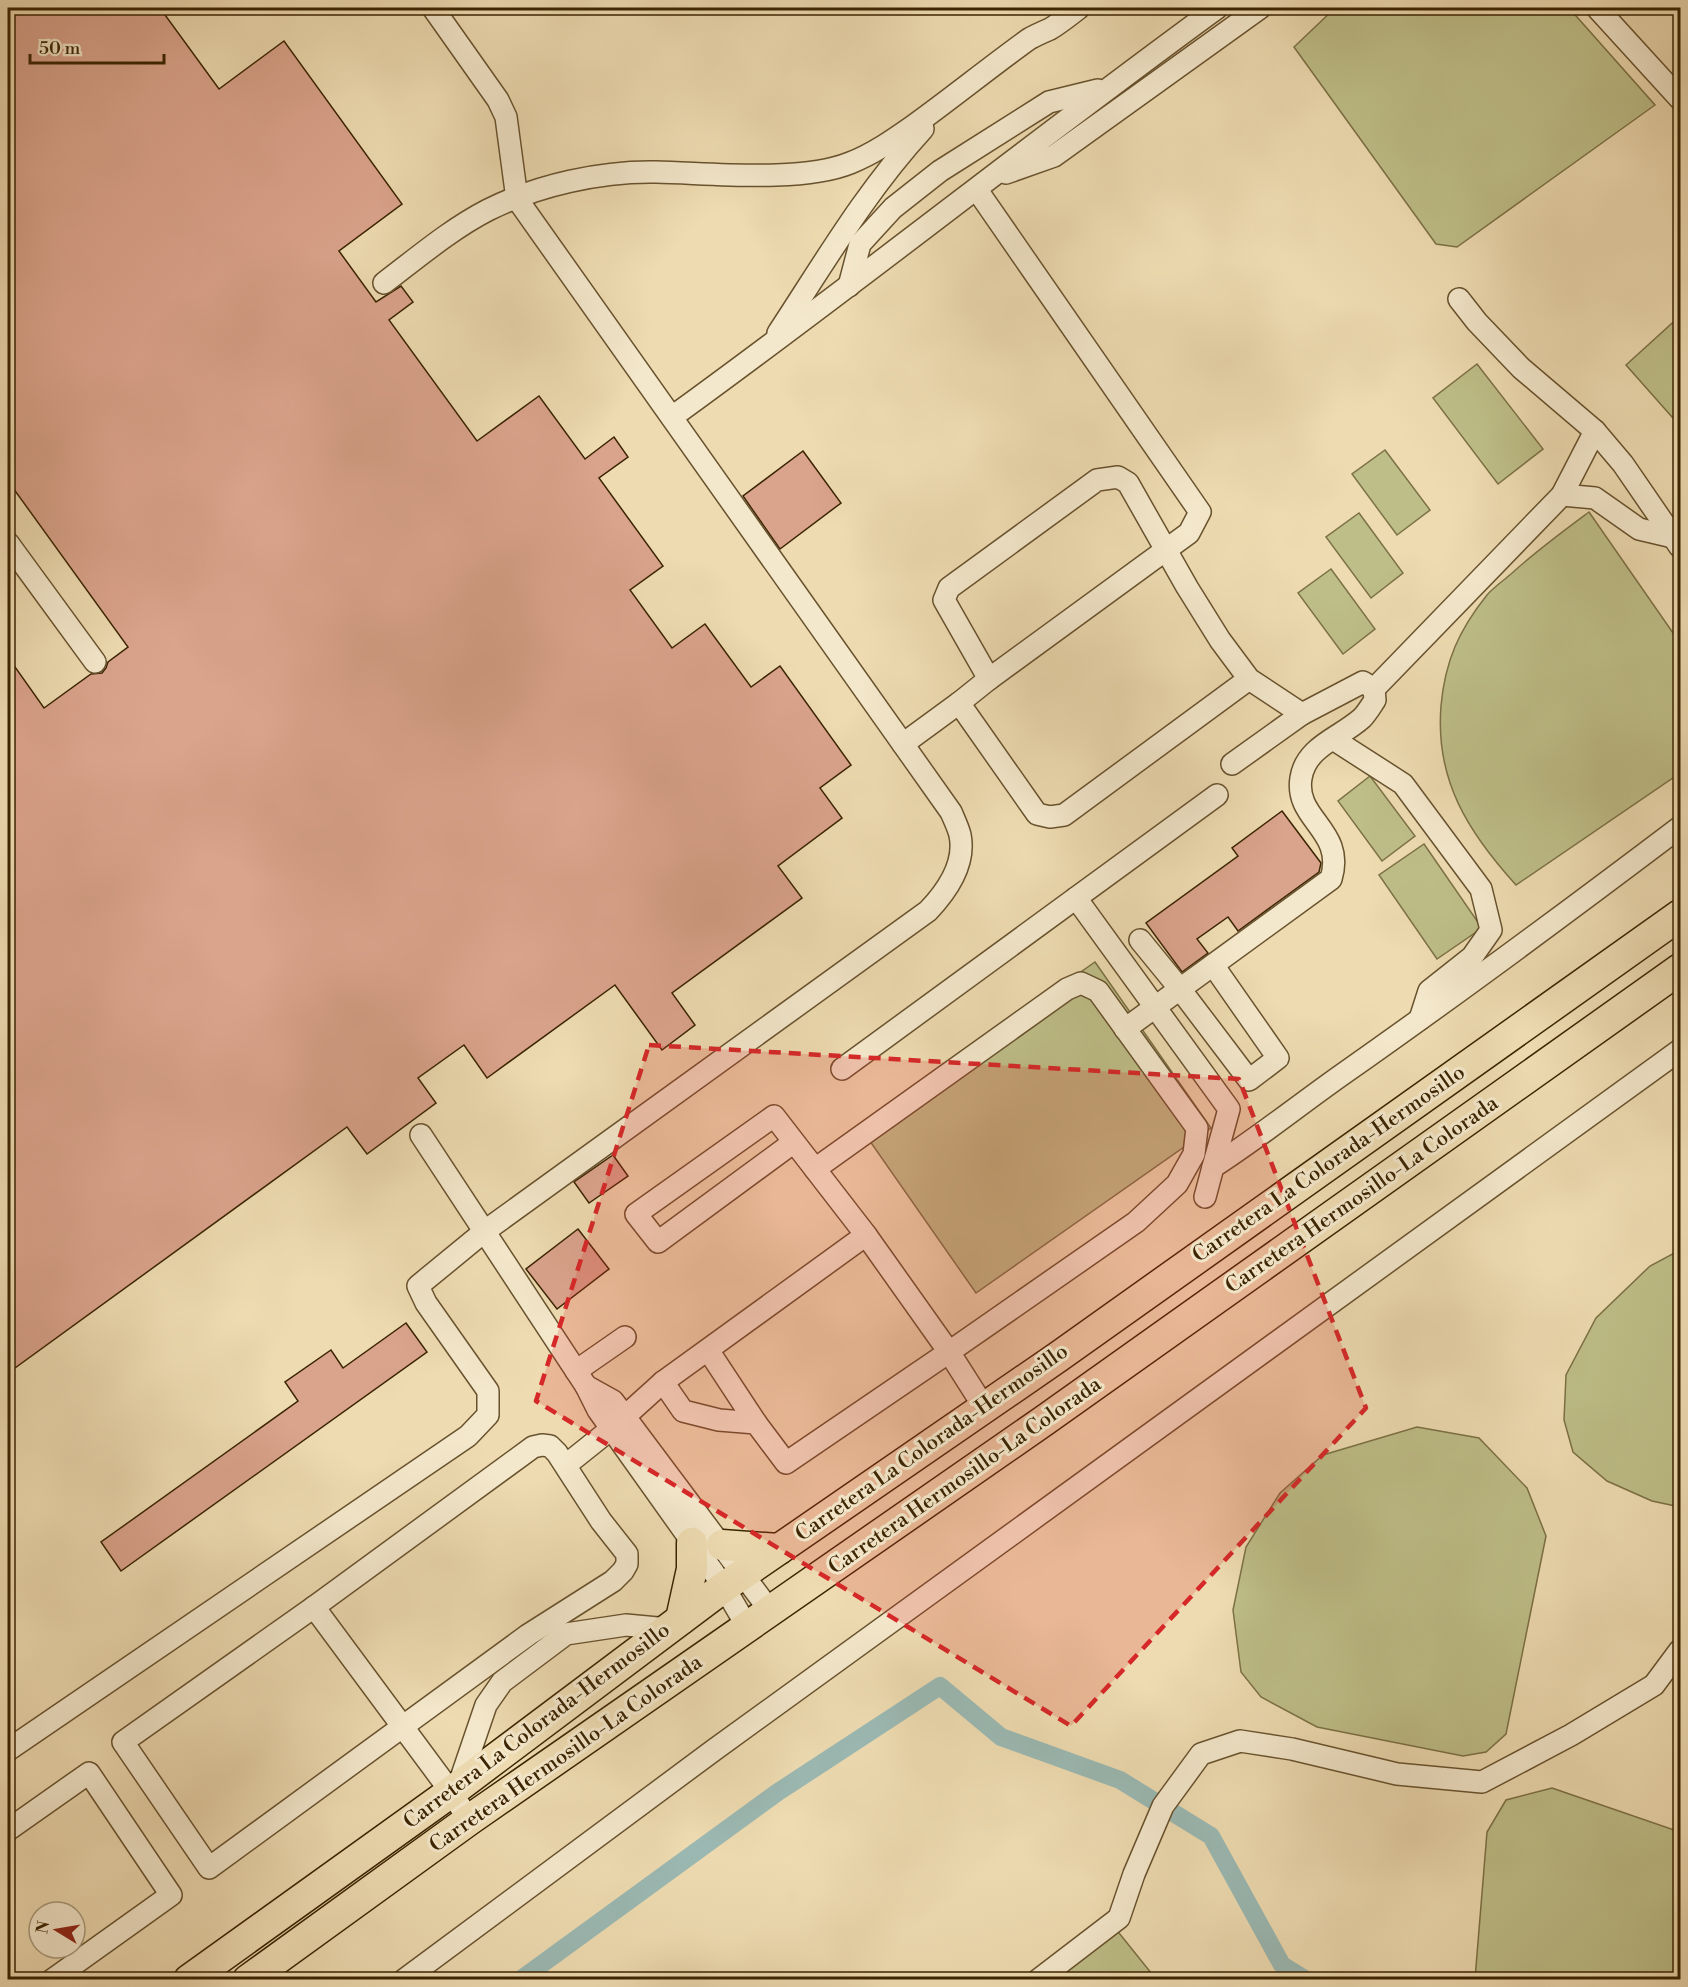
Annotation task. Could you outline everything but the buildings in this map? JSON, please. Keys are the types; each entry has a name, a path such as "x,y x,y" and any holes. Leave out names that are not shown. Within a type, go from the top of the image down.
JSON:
{"highway":[{"name":"Carretera La Colorada-Hermosillo","path":"189,1980 455,1789 734,1580 984,1407 1680,915"},
{"name":"Carretera Hermosillo-La Colorada","path":"248,1980 469,1820 1036,1427 1680,969"},
{"path":"674,1624 692,1569 692,1543"},
{"path":"722,1545 779,1549"}],"lane":[{"path":"8,1750 468,1436 488,1415 488,1391 426,1303 418,1286 485,1231 918,918 942,896 953,877 961,854 960,835 951,812 517,198 506,117 498,100 434,8"},
{"path":"1032,37 1054,8"},
{"path":"384,283 488,210 550,187 612,173 747,175 821,170 849,164 885,145 948,101 1032,37 1079,8"},
{"path":"672,417 984,184 1045,134 1217,8"},
{"path":"984,184 1054,156 1260,8"},
{"path":"1598,8 1680,99"},
{"path":"849,286 860,244 893,208 940,171 1049,102 1108,87"},
{"path":"770,346 856,212 901,153 948,101"},
{"path":"903,744 1189,533 1200,512 984,184"},
{"path":"1459,299 1521,368 1595,431 1623,464 1677,542"},
{"path":"1125,1029 1331,879 1335,867 1335,855 1330,842 1301,800 1299,788 1303,769 1312,753 1362,718 1375,700 1374,689 1562,495 1595,431"},
{"path":"989,679 944,600 949,588 1097,480 1118,477 1128,483 1165,550 1220,640 1248,680 1302,714"},
{"path":"1562,495 1595,498 1639,529 1677,542"},
{"path":"8,543 95,662"},
{"path":"959,703 1037,814 1050,818 1064,815 1248,680"},
{"path":"1232,764 1302,714 1363,682 1374,689"},
{"path":"1333,739 1403,784 1481,889 1491,930 1472,957 1429,991 1420,1019"},
{"path":"842,1069 1217,795"},
{"path":"1213,1167 1499,963 1680,827"},
{"path":"1076,898 1229,1109 1205,1197"},
{"path":"1140,940 1249,1080 1278,1058 1214,965"},
{"path":"708,1350 756,1423 786,1463 1136,1222 1177,1184 1194,1154 1197,1128 1098,991 1081,983 1067,989 815,1169"},
{"path":"404,1980 714,1750 1680,1050"},
{"path":"794,1142 658,1242 636,1214 774,1116 866,1234 949,1352 984,1407"},
{"path":"421,1135 581,1379 598,1410 618,1423 722,1545 734,1580 759,1620"},
{"path":"566,1465 618,1423 663,1382 866,1234"},
{"path":"581,1379 625,1337"},
{"path":"663,1382 683,1411 719,1420 756,1423"},
{"path":"618,1423 692,1543 734,1580"},
{"path":"550,1446 566,1465 601,1521 627,1554 627,1564 623,1571 613,1581 528,1635 209,1868 123,1742 314,1607 533,1447 550,1446"},
{"path":"314,1607 403,1727 455,1789 469,1820"},
{"path":"455,1789 486,1705 502,1682 511,1675 566,1634 626,1625 674,1624"},
{"path":"1038,1980 1119,1918 1134,1874 1163,1806 1201,1754 1240,1742 1292,1749 1397,1774 1482,1782 1571,1735 1654,1685 1680,1650"},
{"path":"8,1830 89,1773 171,1895 52,1980"}],"highlighted area":[{"path":"649,1045 1239,1079 1366,1408 1071,1726 536,1401"}],"green space":[{"path":"1335,8 1569,8 1655,105 1457,247 1436,244 1294,47"},
{"path":"1680,316 1680,426 1626,365"},
{"path":"1477,364 1543,449 1498,484 1433,398"},
{"path":"1385,450 1430,510 1397,535 1352,474"},
{"path":"1589,512 1680,643 1680,773 1516,885 1483,845 1470,825 1449,781 1443,758 1441,733 1443,690 1450,660 1461,634 1487,595"},
{"path":"1359,513 1403,573 1371,598 1326,537"},
{"path":"1331,569 1375,629 1343,654 1298,593"},
{"path":"1370,776 1415,836 1382,861 1338,801"},
{"path":"1424,844 1482,928 1437,959 1379,875"},
{"path":"1095,962 1211,1128 976,1293 860,1127"},
{"path":"1680,1250 1680,1507 1652,1501 1607,1481 1573,1452 1564,1420 1566,1375 1596,1318 1650,1266"},
{"path":"1417,1427 1479,1438 1527,1488 1546,1536 1506,1734 1486,1752 1463,1756 1317,1727 1261,1697 1241,1672 1233,1610 1246,1547 1280,1493 1323,1455"},
{"path":"1552,1788 1680,1832 1680,1979 1475,1979 1487,1832 1506,1800"},
{"path":"1115,1928 1156,1979 1049,1980"}],"waterway":[{"path":"520,1980 778,1792 940,1686 1001,1737 1120,1780 1211,1836 1282,1965 1306,1980"}]}
